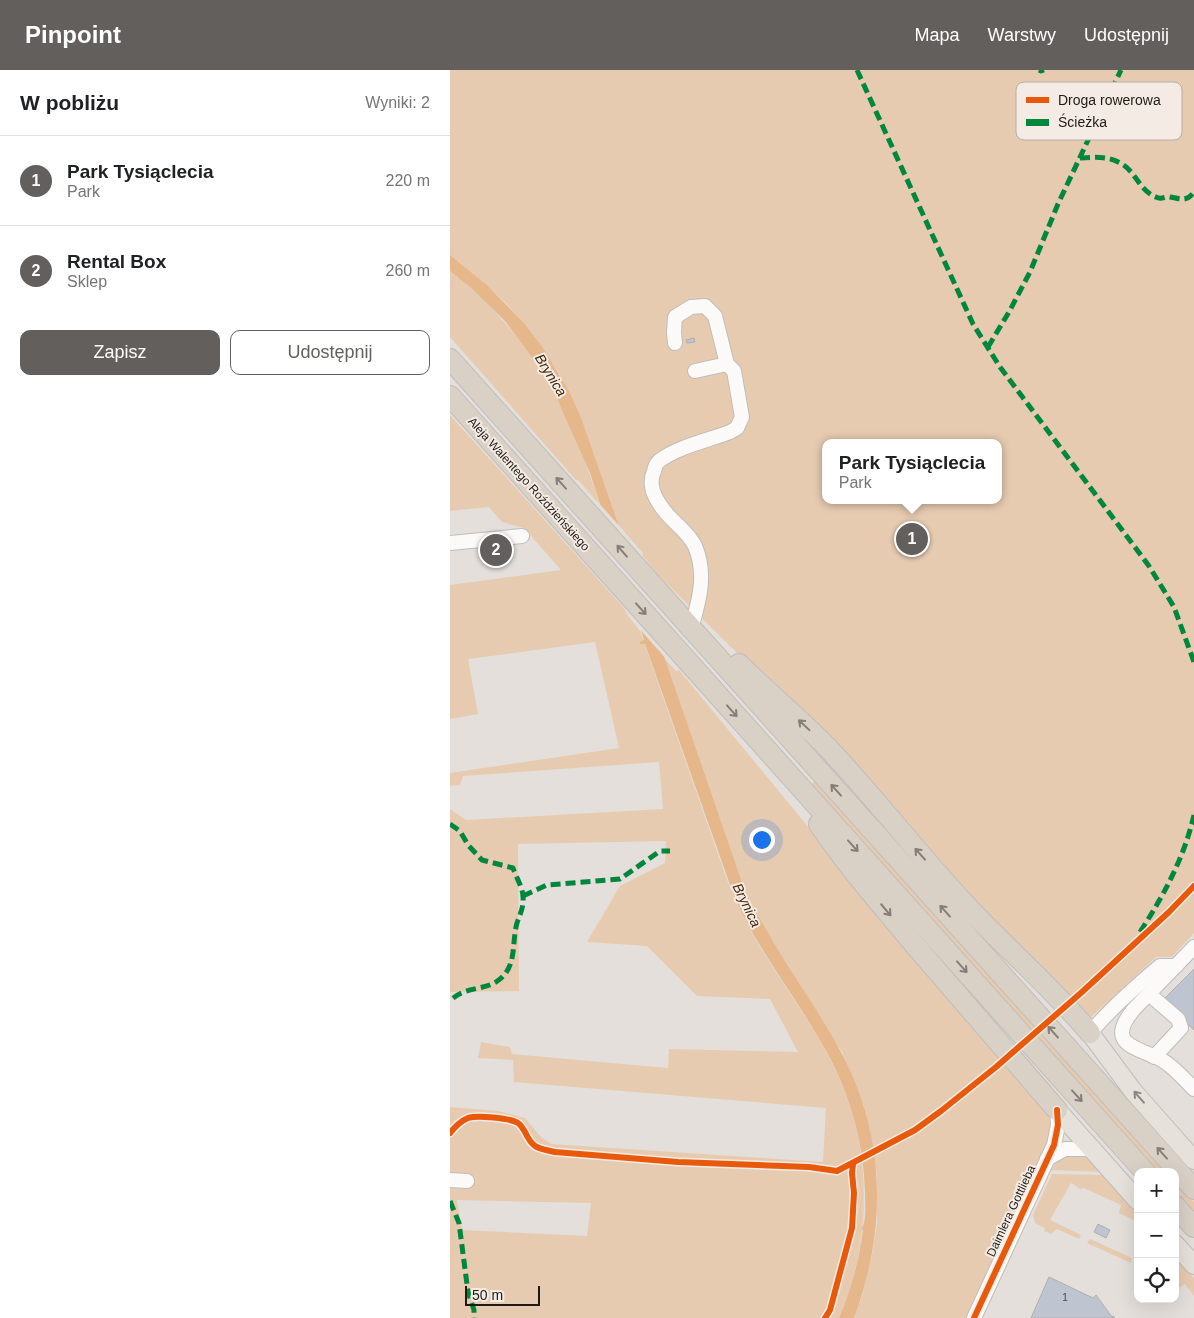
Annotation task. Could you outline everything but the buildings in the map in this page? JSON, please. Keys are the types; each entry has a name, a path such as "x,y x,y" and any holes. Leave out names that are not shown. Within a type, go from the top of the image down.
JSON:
{"highway":[{"name":"Aleja Walentego Roździeńskiego","path":"450,360 1194,1189"},
{"name":"Aleja Walentego Roździeńskiego","path":"450,396 774,758"},
{"path":"691,629 725,650 826,746 897,825 914,848 977,916 1058,997 1090,1034"},
{"path":"774,758 838,852 969,1009 1058,1110"},
{"path":"774,758 1141,1168"},
{"path":"1179,1210 1194,1227"}],"main road":[{"path":"1090,1034 1133,1091 1194,1160"},
{"path":"1058,1110 1134,1197"},
{"path":"1179,1248 1194,1265"}],"street":[{"path":"675,343 675,317 691,307 705,306 715,316 727,364 734,371 742,417 737,428 730,432 677,451 658,462 650,479 652,492 664,510 681,526 695,546 700,563 702,587 691,629"},
{"path":"695,371 727,364"},
{"path":"450,543 522,536"},
{"path":"1194,947 1125,1020 1122,1027 1122,1034 1130,1047 1171,1066 1194,1089"},
{"path":"1090,1034 1105,1014 1160,966 1176,966"},
{"path":"1149,994 1178,1019 1181,1028 1154,1057"},
{"name":"Daimlera Gottlieba","path":"974,1318 1054,1146 1058,1125 1058,1110"},
{"name":"Daimlera Gottlieba","path":"1047,1160 1065,1149 1091,1149"},
{"path":"450,1180 467,1181"}],"shaded area":[{"path":"450,70 1194,70 1194,933 1172,957 1156,957 1091,1017 996,928 834,749 659,576 642,552 619,526 582,420 558,372 524,323 487,285 450,255"},
{"path":"450,271 478,295 503,321 525,348 544,376 575,437 600,505 450,337"},
{"path":"450,415 624,608 640,631 735,899 762,950 821,1042 845,1092 855,1124 861,1156 864,1189 863,1222 850,1286 839,1318 450,1318 450,1107 498,1111 525,1118 540,1136 551,1144 823,1162 826,1108 514,1082 513,1060 478,1058 481,1042 510,1047 512,1054 668,1068 669,1049 798,1052 770,999 697,996 647,946 587,942 620,886 665,863 666,841 518,844 519,991 450,992 450,809 466,820 663,809 659,762 463,776 460,785 450,786 450,773 619,748 595,642 468,659 478,714 450,719 450,585 561,570 524,528 502,522 489,507 450,511","holes":["457,1200 591,1203 587,1236 462,1230"]},
{"path":"663,657 676,671 679,670 922,965 1048,1112 1052,1127 1050,1141 968,1318 854,1318 863,1293 877,1222 877,1175 863,1105 842,1052 766,931 744,888"},
{"path":"816,780 1163,1168 1152,1168 810,785"},
{"path":"1069,1156 1088,1157 1104,1172 1050,1170 1057,1162"},
{"path":"1052,1174 1103,1175 1134,1210 1134,1220 1119,1213 1121,1205 1084,1188 1080,1189 1071,1183 1050,1220 1081,1235 1079,1239 1057,1229 1051,1234 1044,1231 1045,1228 1035,1223 1033,1215"},
{"path":"1179,1185 1194,1202 1194,1214 1179,1197"},
{"path":"1090,1239 1132,1258 1131,1263 1087,1243"},
{"path":"1179,1261 1194,1278 1194,1296 1185,1284 1179,1288"}],"water":[{"name":"Brynica","path":"450,255 487,285 524,323 543,348 570,393 582,420 744,888 769,934 836,1042 857,1086 867,1118 874,1151 877,1184 876,1218 872,1251 865,1285 854,1318 839,1318 854,1275 863,1230 861,1229 865,1218 864,1176 856,1126 839,1077 821,1041 769,961 735,899 645,644 640,644 644,640 590,473 554,392 542,371 505,321 450,271"}],"pier":[{"path":"596,500 624,531 668,661 636,625"},
{"path":"876,1147 877,1155 860,1164 859,1156"}],"marked path":[{"path":"857,70 973,324 1000,367 1149,566 1174,607 1194,662"},
{"path":"1039,70 1044,70"},
{"path":"1115,82 1121,70"},
{"path":"988,347 1030,272 1058,204 1088,140"},
{"path":"1080,158 1091,157 1117,161 1131,172 1147,192 1159,198 1184,199 1194,192"},
{"path":"1140,932 1179,861 1194,815"},
{"path":"450,824 460,831 468,845 482,860 513,868 523,894 522,907 515,931 511,963 508,970 491,985 461,993 450,1001"},
{"path":"523,896 547,885 620,879 660,851 670,851"},
{"path":"450,1201 459,1223 468,1292 474,1310 474,1318"}],"cycle path":[{"path":"450,1133 460,1122 468,1118 493,1118 518,1123 534,1145 555,1152 678,1162 809,1167 837,1171 915,1130 941,1111 996,1067 1082,992 1169,912 1194,886"},
{"path":"974,1318 1054,1145 1058,1125 1057,1110"},
{"path":"825,1318 830,1310 852,1228 853,1164"}],"place":[{"name":"Park Tysiąclecia","path":"912,539"},
{"name":"Rental Box","path":"496,550"}]}
